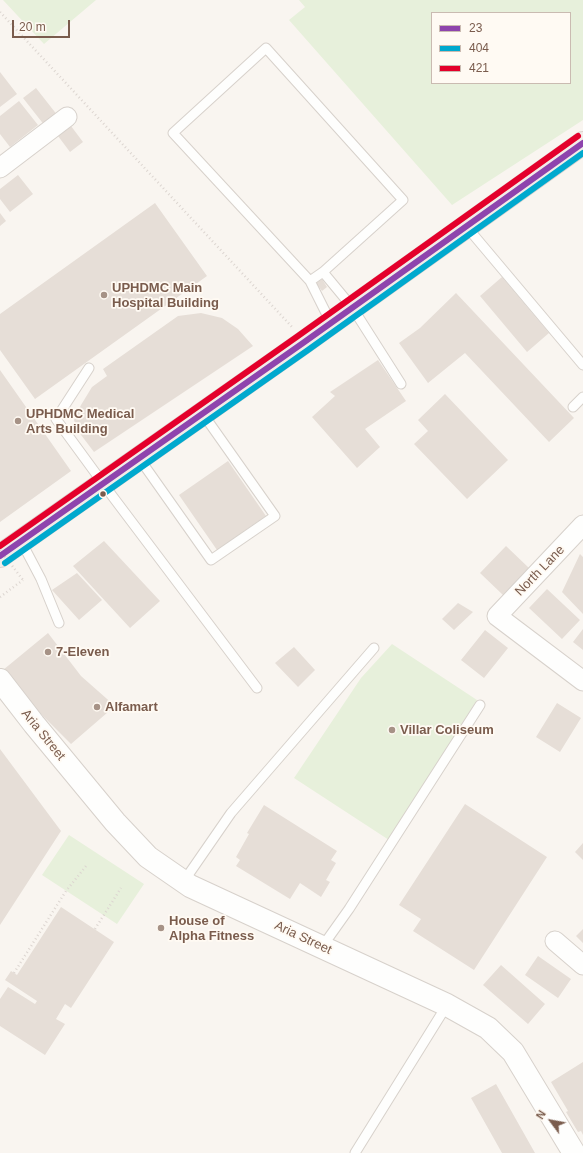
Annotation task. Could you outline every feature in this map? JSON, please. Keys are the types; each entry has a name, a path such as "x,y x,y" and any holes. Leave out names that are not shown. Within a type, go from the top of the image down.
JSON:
{"highway":[{"path":"0,556 303,343 583,142"}],"street":[{"path":"3,161 67,117"},
{"name":"North Lane","path":"583,526 497,616 583,681"},
{"name":"Aria Street","path":"0,680 34,724 115,822 148,857 197,889 447,1005 488,1028 512,1052 574,1153"},
{"path":"555,941 583,965"}],"lane":[{"path":"310,281 323,272 403,200 266,48 173,133 310,281 331,323"},
{"path":"466,226 583,365"},
{"path":"323,272 352,307 401,384"},
{"path":"89,368 56,419 257,688"},
{"path":"573,407 583,397"},
{"path":"139,458 211,560 275,516 203,414"},
{"path":"21,541 41,579 59,623"},
{"path":"184,881 231,812 374,648"},
{"path":"322,947 349,909 480,705"},
{"path":"355,1153 447,1005"}],"path":[{"path":"0,12 296,332 303,343"},
{"path":"0,550 23,580 0,597"},
{"path":"14,973 66,891 86,866"},
{"path":"95,929 121,888"}],"green space":[{"path":"3,0 96,0 44,44"},
{"path":"299,0 583,0 583,120 452,205 289,20 305,7"},
{"name":"Villar Coliseum","path":"392,644 477,700 389,840 294,778 361,678"},
{"path":"69,835 144,884 117,924 42,875"}],"building":[{"path":"0,72 17,94 0,107"},
{"path":"36,88 58,116 45,126 23,98"},
{"path":"19,101 38,125 10,147 0,134 0,116"},
{"path":"71,126 83,142 70,152 58,136"},
{"path":"18,175 33,194 10,212 0,199 0,189"},
{"name":"UPHDMC Main Hospital Building","path":"155,203 207,276 35,399 0,350 0,314"},
{"path":"0,213 6,221 0,226"},
{"path":"502,277 549,333 527,352 480,296"},
{"path":"322,279 327,287 322,291 316,283"},
{"path":"456,293 574,418 549,442 465,353 428,383 399,343 420,328"},
{"path":"201,313 222,318 238,329 253,346 94,452 78,431 74,420 92,387 107,376 103,369 178,316"},
{"path":"378,360 406,401 365,429 380,447 357,468 312,417 335,396 330,392"},
{"name":"UPHDMC Medical Arts Building","path":"0,370 71,471 0,522"},
{"path":"445,394 508,460 467,499 414,444 428,431 418,420"},
{"path":"228,461 266,516 217,550 179,495"},
{"path":"104,541 160,601 130,628 73,566"},
{"path":"506,546 529,568 503,595 480,573"},
{"path":"580,554 583,557 583,614 562,592"},
{"path":"77,573 102,600 79,620 52,590"},
{"path":"547,589 580,620 562,639 529,608"},
{"path":"458,603 473,612 454,630 442,619"},
{"path":"583,629 583,650 573,642"},
{"path":"485,630 508,648 484,678 461,660"},
{"path":"48,633 81,676 115,706 71,744 38,711 36,711 3,670"},
{"path":"294,647 315,670 298,687 275,663"},
{"path":"557,703 581,718 560,752 536,737"},
{"path":"0,749 61,831 0,925"},
{"path":"465,804 547,857 474,970 413,931 421,919 399,905"},
{"path":"264,805 337,851 331,860 336,863 326,880 330,882 321,897 300,883 290,899 236,866 240,860 236,857 249,834 247,833"},
{"path":"583,843 583,860 575,852"},
{"path":"61,907 114,942 71,1008 65,1004 56,1019 65,1024 45,1055 0,1026 0,999 8,987 35,1004 37,1001 5,980 11,971 17,975"},
{"path":"583,929 583,943 576,936"},
{"path":"538,956 571,979 558,998 525,975"},
{"path":"501,965 545,1004 528,1024 483,985"},
{"path":"583,1062 583,1135 581,1131 578,1132 551,1082"},
{"path":"496,1084 535,1153 502,1153 471,1098"}],"transit line":[{"name":"421","path":"0,546 578,136"},
{"name":"23","path":"0,556 303,343 583,143"},
{"name":"404","path":"5,563 308,350 583,153"}],"place":[{"name":"UPHDMC Main Hospital Building","path":"104,295"},
{"name":"UPHDMC Medical Arts Building","path":"18,421"},
{"name":"7-Eleven","path":"48,652"},
{"name":"Alfamart","path":"97,707"},
{"name":"Villar Coliseum","path":"392,730"},
{"name":"House of Alpha Fitness","path":"161,928"}]}
